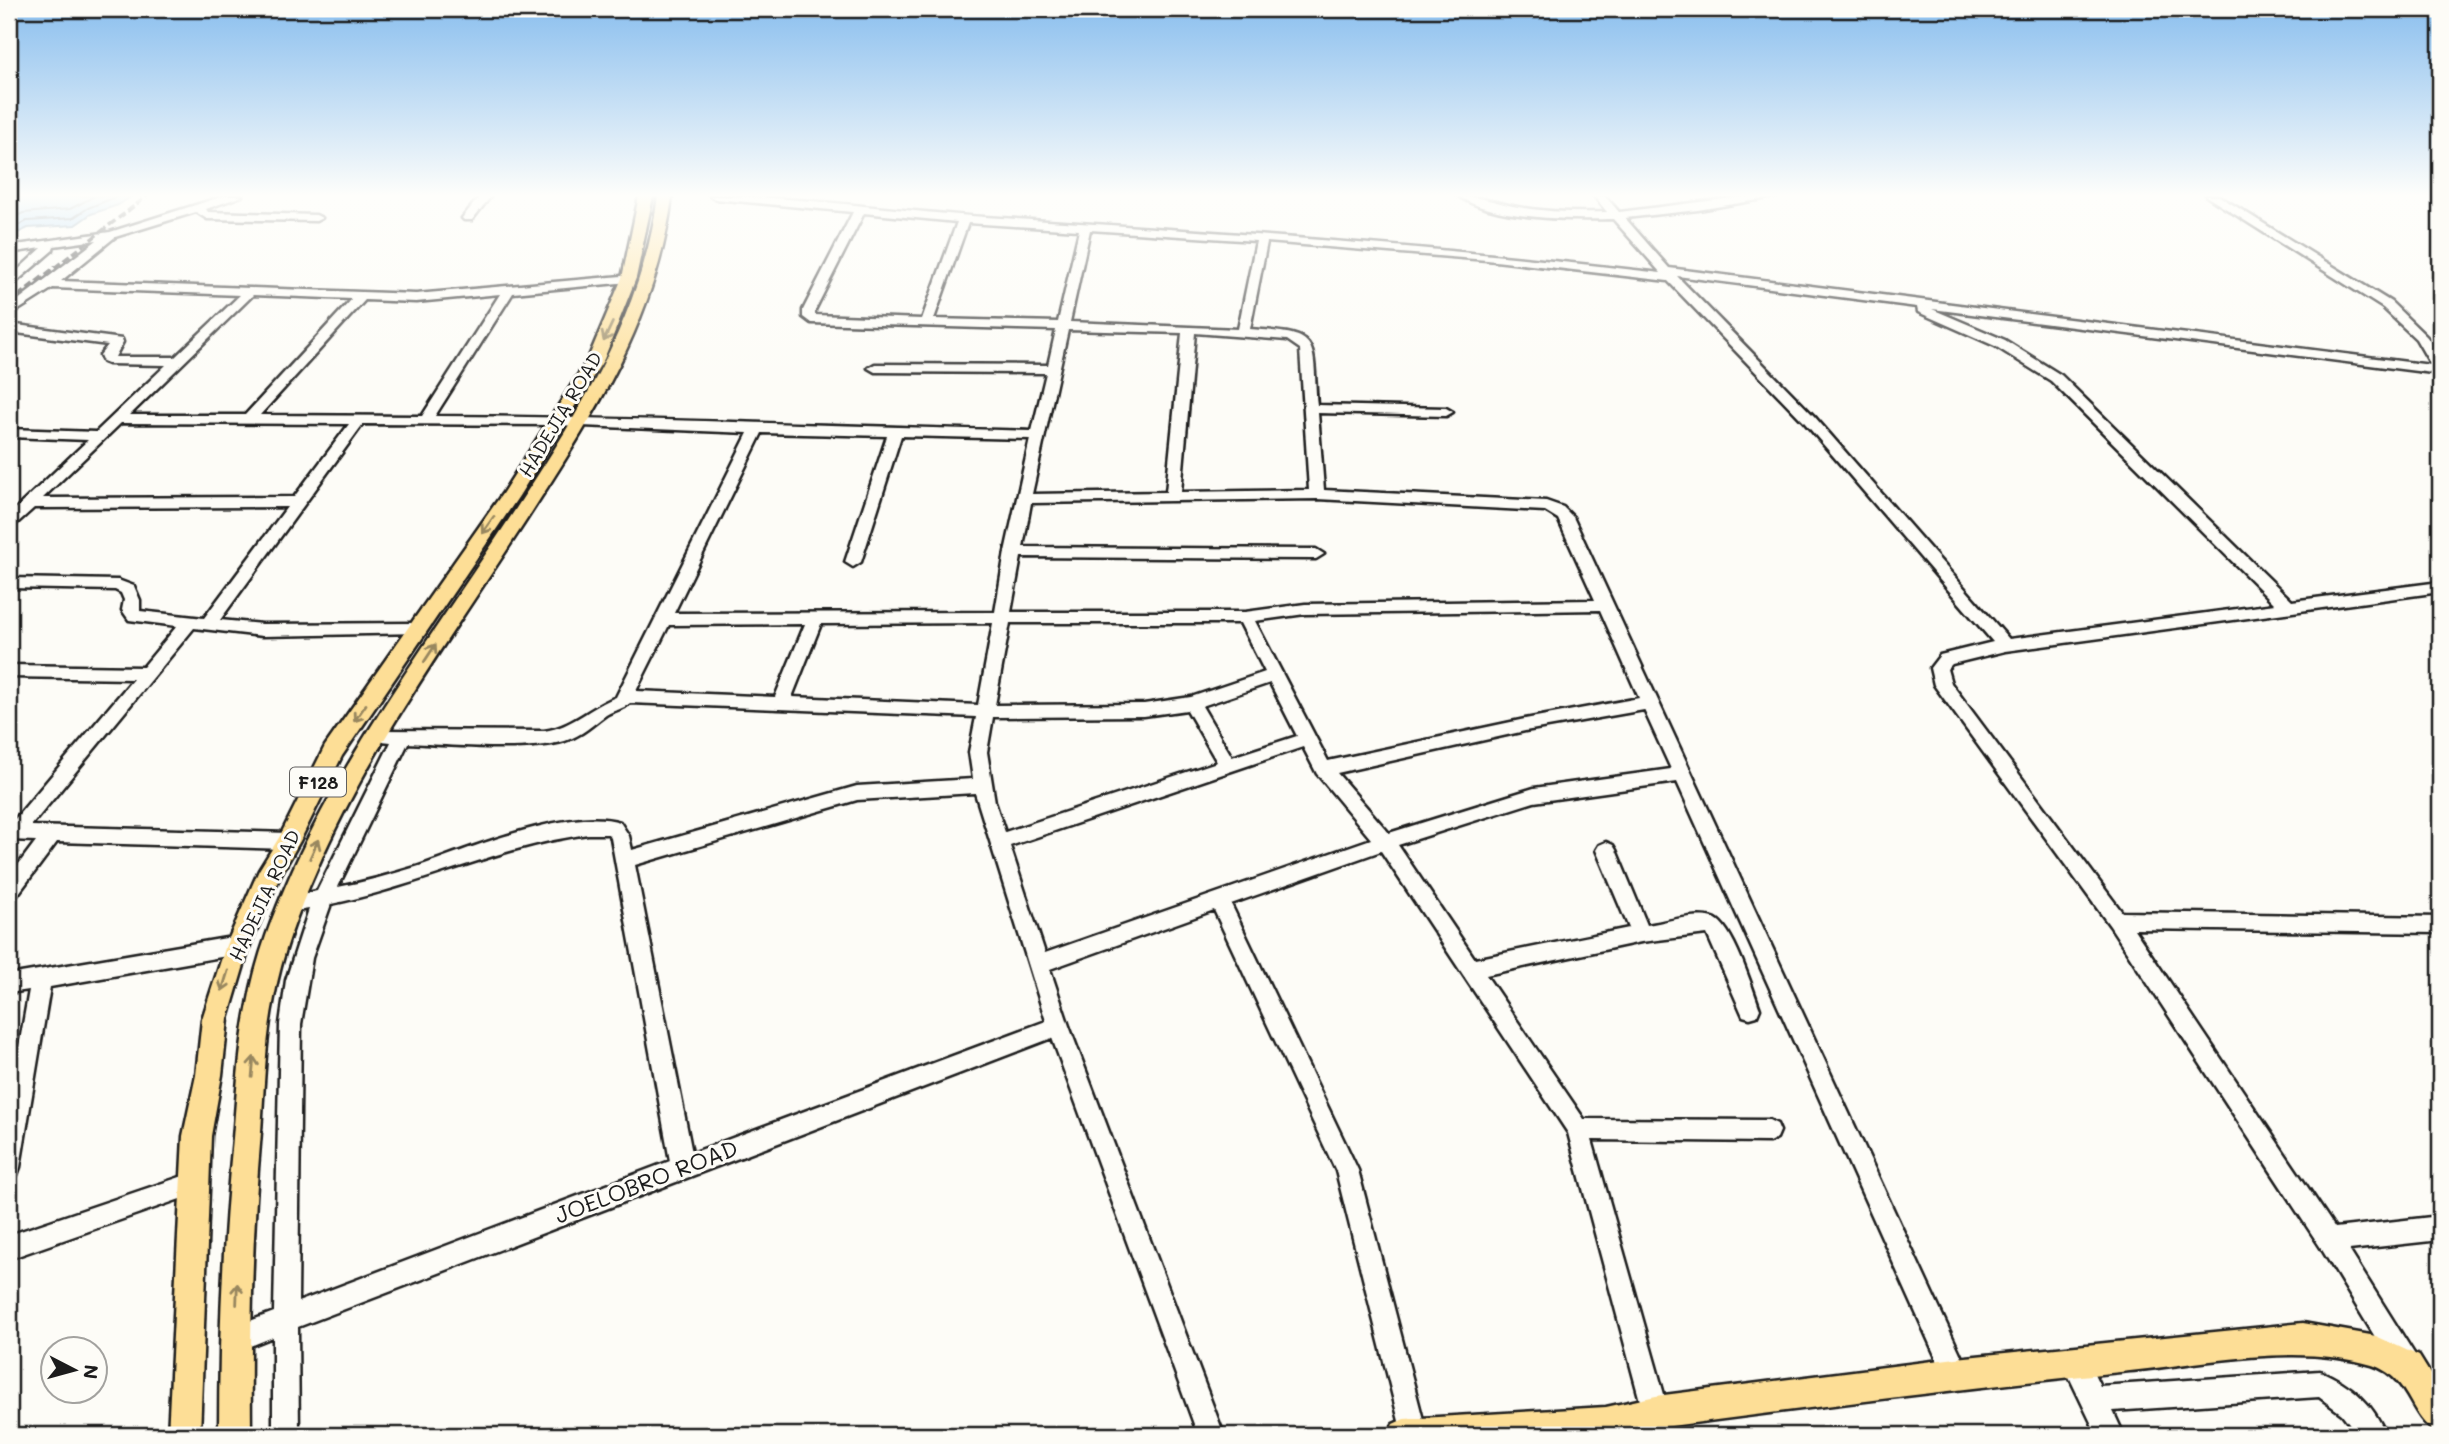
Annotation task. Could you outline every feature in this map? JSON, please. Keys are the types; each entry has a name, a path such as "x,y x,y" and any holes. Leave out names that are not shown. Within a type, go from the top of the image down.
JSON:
{"main road":[{"name":"HADEJIA ROAD","path":"184,1435 197,1136 209,1074 215,1019 238,945 271,870 289,841 333,752 416,629 569,422 629,278 632,263"},
{"name":"HADEJIA ROAD","path":"235,1435 235,1339 241,1192 256,1033 264,985 291,904 323,830 372,743 569,422 629,333 648,282 652,263"},
{"path":"333,752 372,743"},
{"path":"1410,1434 1608,1429 1656,1412 1956,1373 2303,1338 2376,1350 2408,1367 2440,1418"}],"street":[{"path":"9,284 32,263"},
{"path":"9,312 76,263"},
{"path":"833,263 809,310 809,317 815,320 1189,330 1299,340 1306,348 1317,494"},
{"path":"927,322 948,263"},
{"path":"1077,263 1013,552 983,711 978,752 999,842 1058,1026 1211,1435"},
{"path":"1242,333 1257,263"},
{"path":"1562,263 1903,301 2440,369"},
{"path":"1659,263 1809,419 2005,645"},
{"path":"2320,263 2387,305 2421,337 2440,369"},
{"path":"50,284 425,298 629,278"},
{"path":"426,421 508,291"},
{"path":"9,522 250,292"},
{"path":"248,420 363,295"},
{"path":"1903,301 2000,343 2056,378 2289,608"},
{"path":"9,328 117,342 107,355 108,359 113,361 177,361"},
{"path":"1173,497 1189,330"},
{"path":"875,368 1052,369"},
{"path":"1311,408 1446,412"},
{"path":"118,419 569,422 1037,435"},
{"path":"208,625 359,420"},
{"path":"372,743 402,736 503,740 562,735 584,725 601,710 618,705 628,697 757,429"},
{"path":"853,562 895,432"},
{"path":"9,433 99,436"},
{"path":"1024,499 1317,494 1546,506 1558,510 1565,517 1956,1373"},
{"path":"30,503 297,502"},
{"path":"1013,552 1316,554"},
{"path":"9,583 118,585 128,590 132,600 130,610 135,616 189,624 262,630 416,629"},
{"path":"2408,1367 2329,1240 2117,920 1943,685 1938,668 1946,659 2005,645 2440,587"},
{"path":"665,619 1245,617 1306,609 1605,605"},
{"path":"1245,617 1323,769 1385,842 1578,1129 1656,1412"},
{"path":"781,704 816,619"},
{"path":"11,833 189,624"},
{"path":"9,671 147,673"},
{"path":"628,697 983,711 1144,710 1192,703 1275,675"},
{"path":"1192,703 1228,765"},
{"path":"1323,769 1525,725 1649,703"},
{"path":"286,1435 285,1320 290,1026 301,960 324,897 362,813 402,736"},
{"path":"999,842 1307,739"},
{"path":"1038,964 1385,842 1534,795 1681,775"},
{"path":"625,860 857,793 984,786"},
{"path":"291,904 398,881 461,858 554,833 594,825 614,827 620,836 625,860 682,1167"},
{"path":"11,833 289,841"},
{"path":"9,891 52,833"},
{"path":"1606,850 1641,934"},
{"path":"1219,901 1347,1170 1410,1434"},
{"path":"2117,920 2440,925"},
{"path":"1471,969 1641,934 1700,925 1712,926 1719,933 1750,1009"},
{"path":"9,984 238,945"},
{"path":"9,1167 41,980"},
{"name":"JOELOBRO ROAD","path":"235,1339 1058,1026"},
{"path":"1578,1129 1769,1131"},
{"path":"9,1247 195,1183"},
{"path":"2329,1240 2440,1228"},
{"path":"2075,1362 2111,1435"},
{"path":"2094,1399 2320,1384 2339,1392 2357,1409 2373,1435"}],"railway":[{"path":"9,303 60,263"}]}
